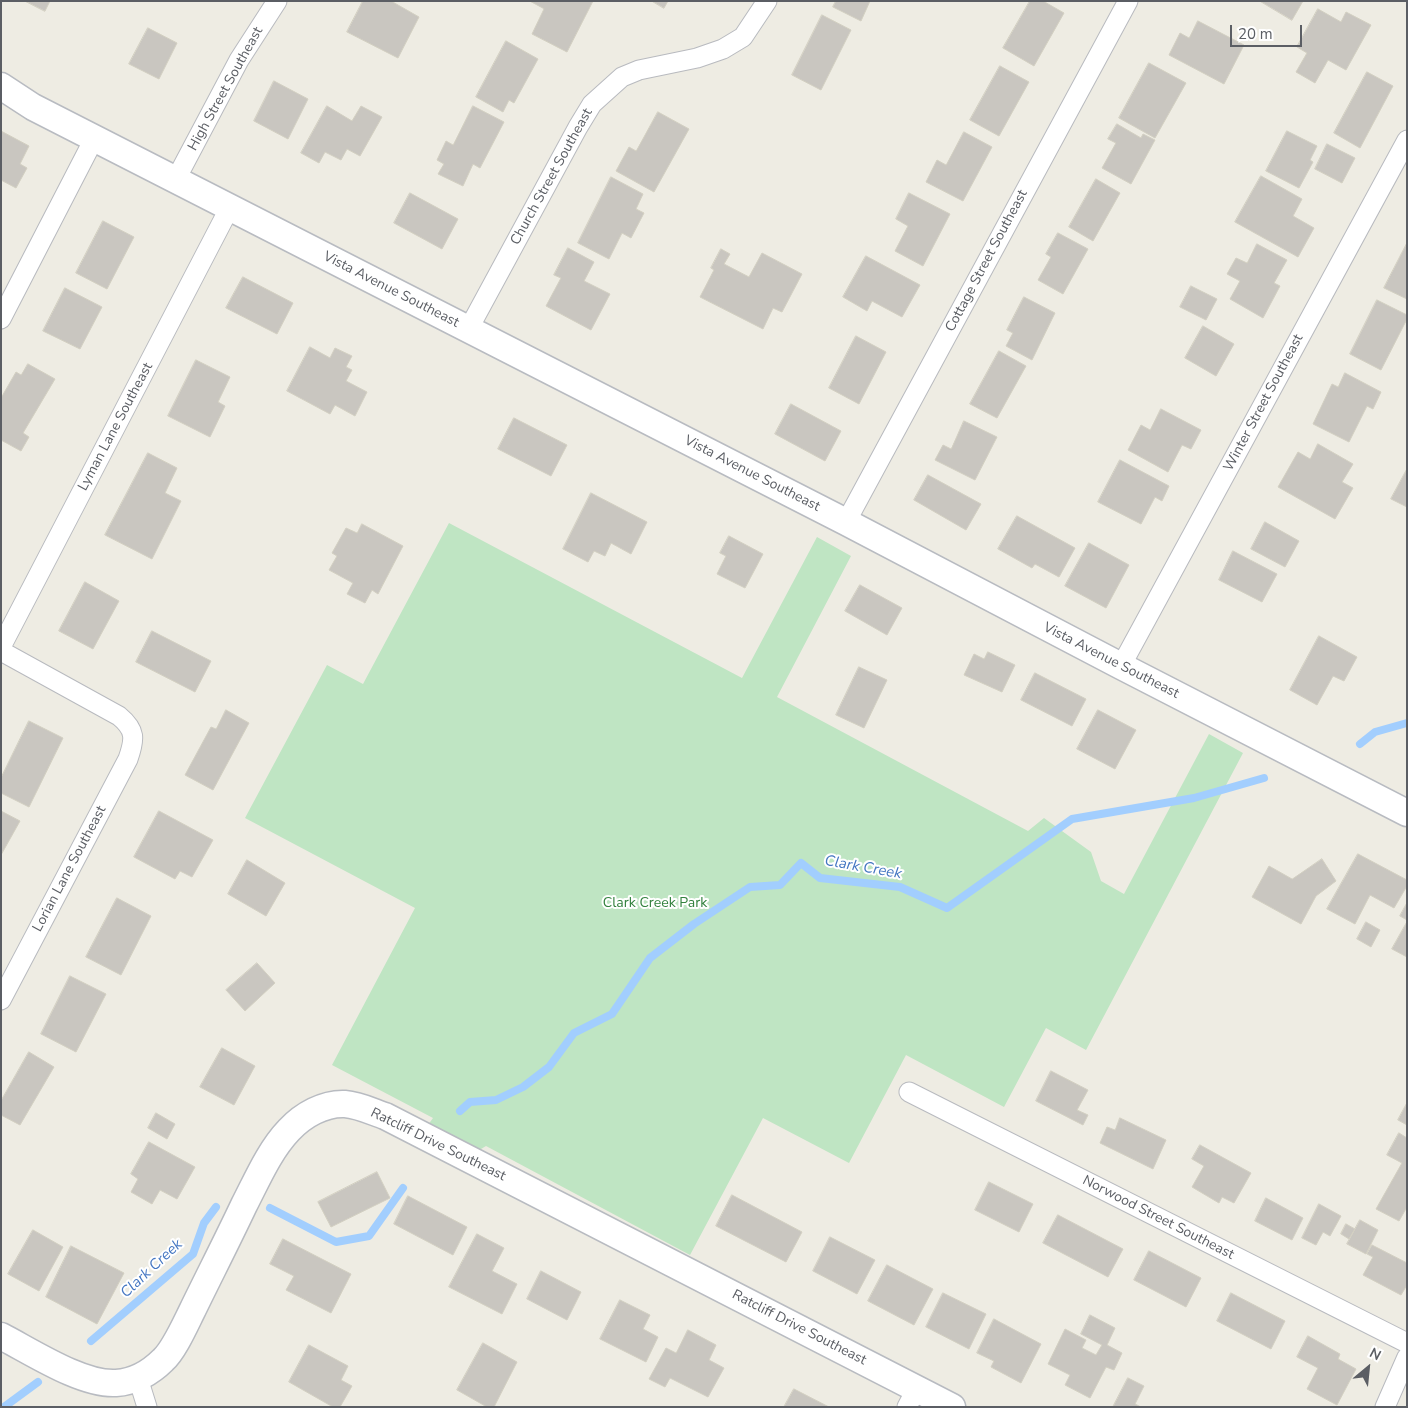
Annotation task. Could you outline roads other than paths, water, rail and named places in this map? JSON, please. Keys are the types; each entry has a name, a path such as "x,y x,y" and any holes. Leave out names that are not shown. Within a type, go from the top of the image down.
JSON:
{"main road":[{"name":"Vista Avenue Southeast","path":"1,86 33,107 96,137 468,330 846,522 1407,813"},
{"name":"Ratcliff Drive Southeast","path":"1,1336 89,1380 116,1383 138,1378 164,1359 181,1332 258,1176 276,1146 289,1130 308,1114 328,1106 346,1104 385,1116 912,1398 952,1407"}],"street":[{"name":"High Street Southeast","path":"176,179 239,60 277,1"},
{"name":"Church Street Southeast","path":"468,330 592,104 622,77 639,70 698,58 723,49 743,36 767,1"},
{"name":"Cottage Street Southeast","path":"846,522 1128,1"},
{"path":"1,319 96,137"},
{"name":"Winter Street Southeast","path":"1121,666 1407,140"},
{"name":"Lyman Lane Southeast","path":"1,647 230,207"},
{"name":"Lorian Lane Southeast","path":"1,651 119,716 128,724 133,736 133,746 128,759 1,1000"},
{"name":"Norwood Street Southeast","path":"909,1092 1407,1343"},
{"path":"1385,1407 1407,1357"},
{"path":"138,1378 148,1407"}],"waterway":[{"name":"Clark Creek","path":"1360,744 1375,732 1407,723"},
{"name":"Clark Creek","path":"460,1111 470,1102 496,1100 523,1087 549,1067 574,1033 612,1014 650,958 694,924 750,887 780,885 801,863 820,878 900,887 947,908 1072,819 1194,798 1264,778"},
{"name":"Clark Creek","path":"270,1208 336,1242 369,1236 403,1188"},
{"name":"Clark Creek","path":"91,1341 193,1254 204,1223 216,1207"},
{"name":"Clark Creek","path":"4,1407 38,1382"}],"park label":[{"name":"Clark Creek Park","path":"655,904"}]}
